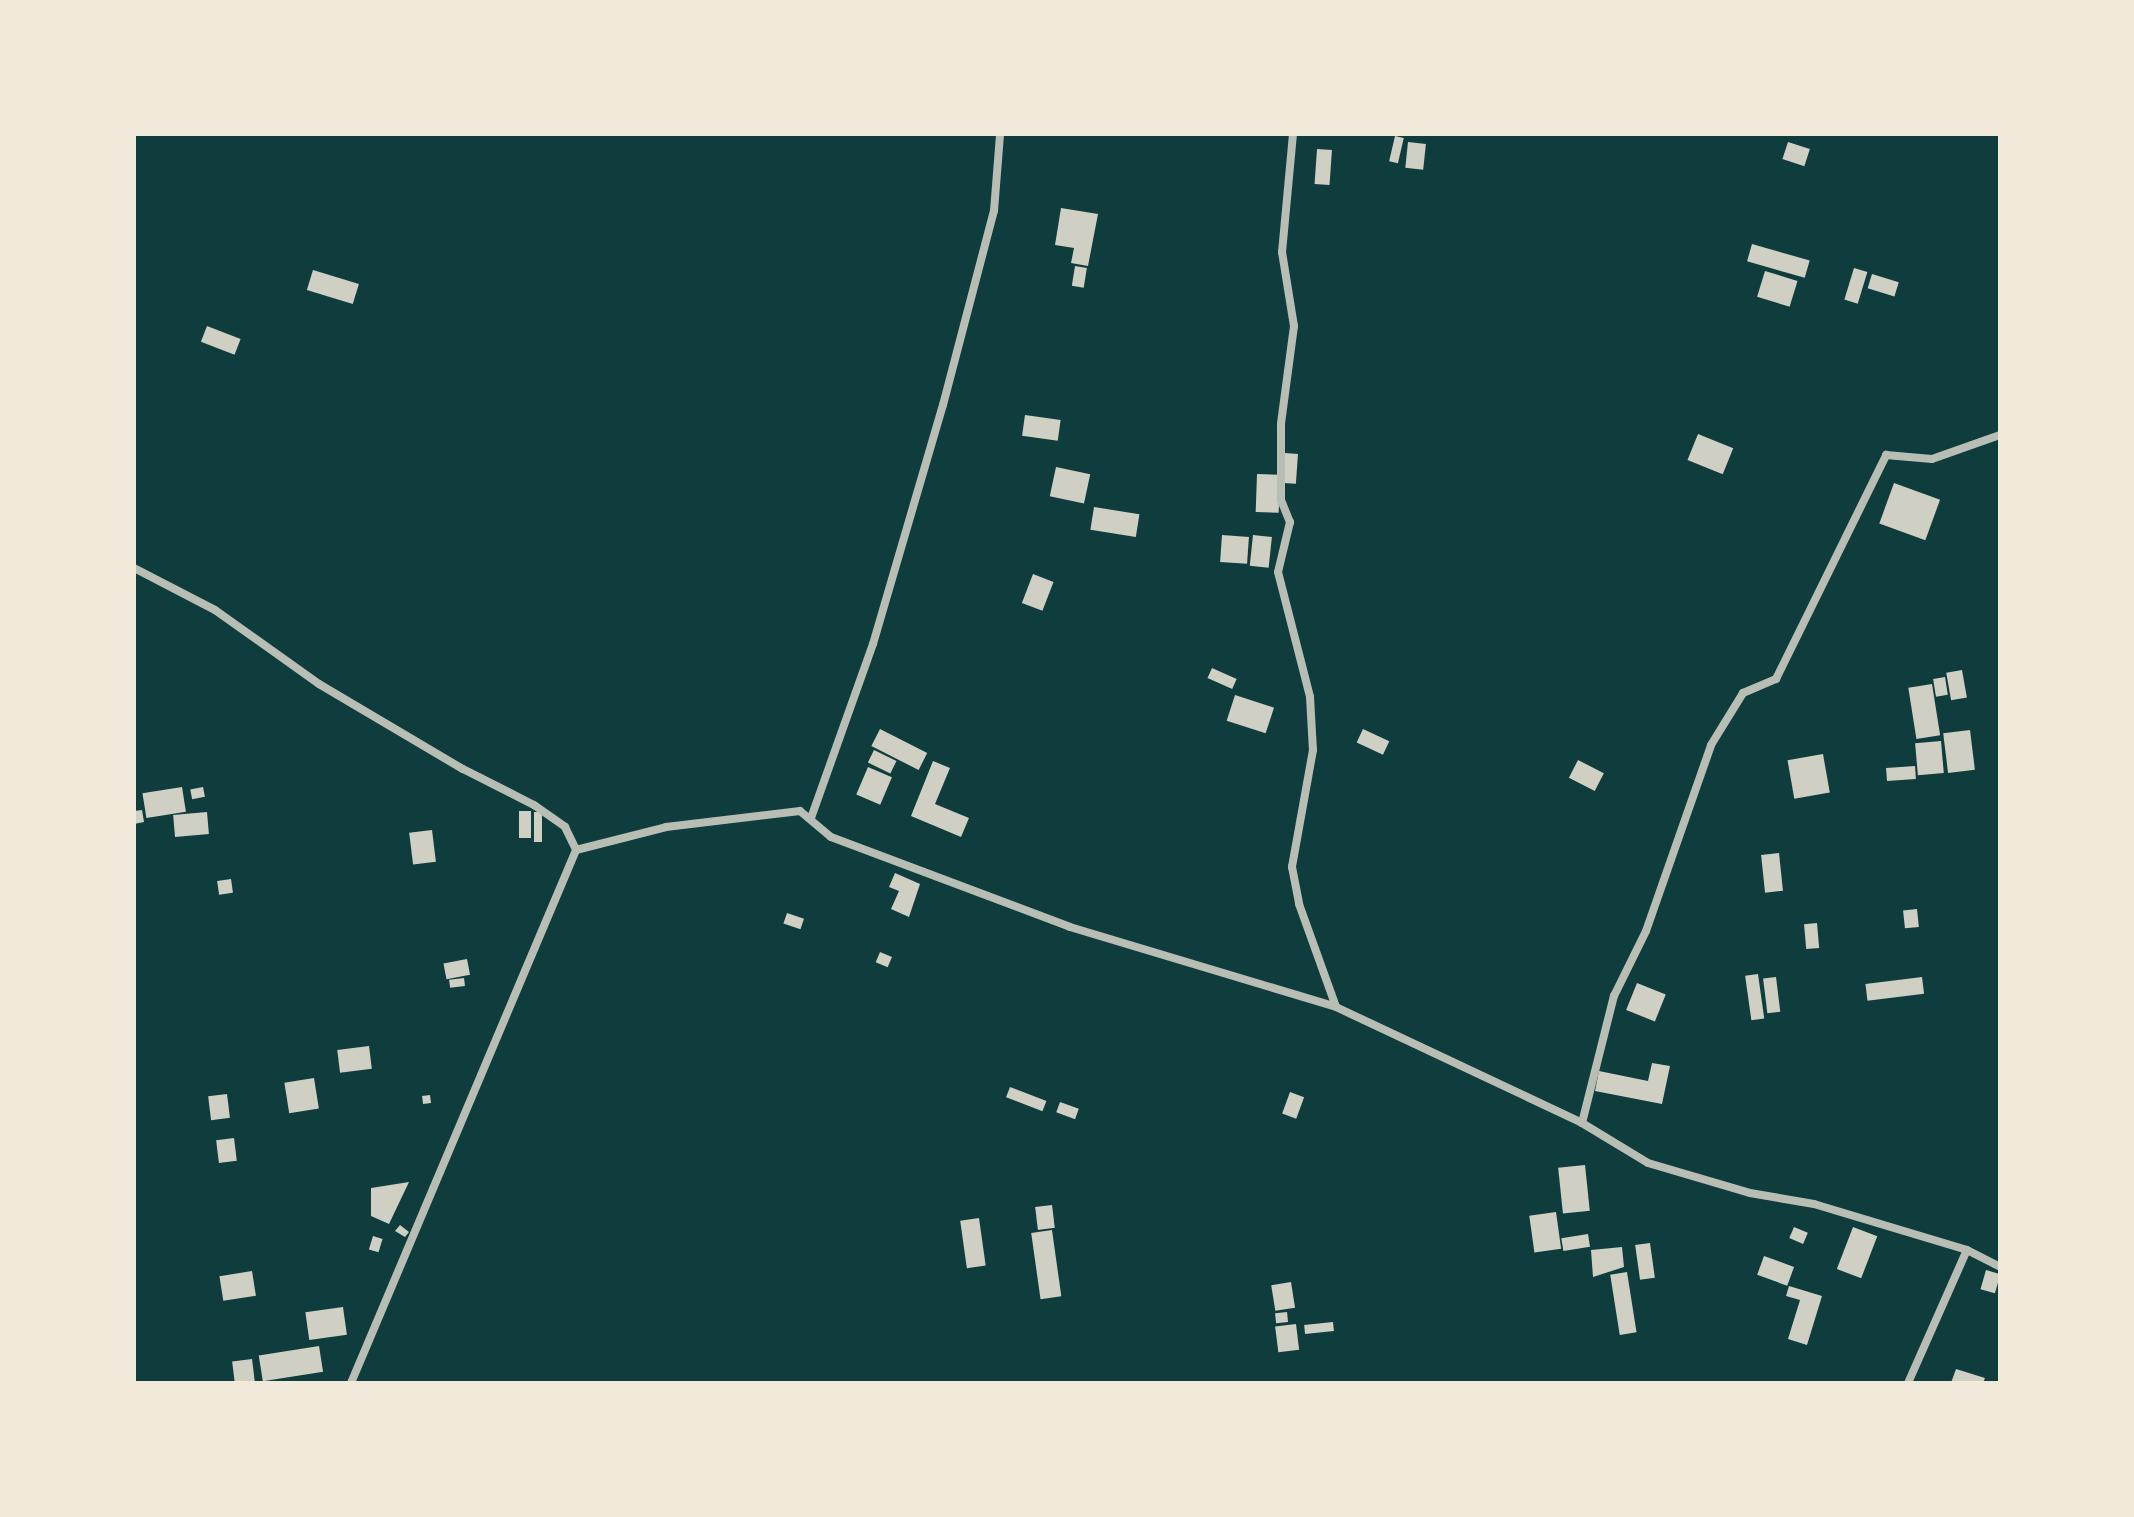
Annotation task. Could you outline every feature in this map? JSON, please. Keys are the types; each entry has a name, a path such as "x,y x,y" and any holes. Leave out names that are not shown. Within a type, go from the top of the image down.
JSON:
{"street":[{"path":"811,818 873,644 943,405 994,211 1000,134"},
{"path":"1293,134 1282,252 1294,326 1281,424 1281,500 1290,522 1278,572 1310,697 1313,750 1292,867 1299,904 1336,1007"},
{"path":"1582,1123 1614,996 1646,931 1711,745 1743,693 1776,679 1886,455 1932,459 2000,435"},
{"path":"134,568 215,610 319,684 463,769 534,805 565,827 576,850 351,1383"},
{"path":"576,850 666,827 778,810 811,818 831,837 1070,927 1336,1007 1582,1123 1648,1163 1967,1250 2000,1267"},
{"path":"1908,1383 1967,1250"}],"building":[{"path":"1395,136 1404,138 1398,163 1389,161"},
{"path":"1408,142 1426,144 1423,170 1405,168"},
{"path":"1788,142 1810,149 1804,166 1782,159"},
{"path":"1317,149 1332,150 1330,185 1315,184"},
{"path":"1061,208 1098,214 1088,266 1071,263 1074,248 1055,245"},
{"path":"1752,244 1810,261 1805,278 1747,261"},
{"path":"1075,266 1087,268 1084,288 1072,286"},
{"path":"1854,268 1867,272 1858,304 1844,300"},
{"path":"313,270 359,284 353,304 307,290"},
{"path":"1765,271 1798,281 1790,307 1757,297"},
{"path":"1872,274 1899,282 1894,297 1868,288"},
{"path":"207,326 241,339 235,355 201,342"},
{"path":"1025,415 1061,420 1058,441 1022,436"},
{"path":"1698,434 1733,448 1723,474 1688,460"},
{"path":"1285,453 1298,454 1296,484 1283,483"},
{"path":"1056,467 1090,474 1084,504 1050,496"},
{"path":"1257,474 1280,475 1279,513 1256,512"},
{"path":"1894,483 1940,500 1925,540 1879,523"},
{"path":"1094,507 1139,514 1136,537 1090,530"},
{"path":"1222,535 1249,537 1247,564 1220,562"},
{"path":"1253,535 1272,537 1269,568 1250,566"},
{"path":"1033,574 1054,582 1042,611 1022,603"},
{"path":"1212,668 1237,679 1232,689 1208,678"},
{"path":"1962,670 1967,698 1951,700 1946,673"},
{"path":"1945,677 1948,695 1936,697 1933,679"},
{"path":"1932,684 1940,735 1916,739 1908,688"},
{"path":"1235,695 1274,708 1266,733 1227,721"},
{"path":"880,729 927,753 919,770 871,746"},
{"path":"1363,729 1389,741 1383,755 1357,743"},
{"path":"1970,730 1975,770 1948,773 1943,733"},
{"path":"1941,741 1944,773 1918,775 1915,743"},
{"path":"874,750 896,761 890,774 868,763"},
{"path":"1823,754 1830,792 1794,799 1788,760"},
{"path":"1578,760 1604,773 1595,791 1569,778"},
{"path":"933,761 950,768 935,804 969,818 961,837 911,816"},
{"path":"1915,766 1916,779 1887,781 1886,768"},
{"path":"868,767 892,777 880,805 856,795"},
{"path":"182,787 186,812 146,818 142,793"},
{"path":"203,787 205,797 192,799 190,789"},
{"path":"142,810 144,822 134,824 134,811"},
{"path":"519,811 531,811 531,838 519,838"},
{"path":"207,812 209,834 175,837 173,815"},
{"path":"534,812 542,812 542,842 534,842"},
{"path":"432,830 436,862 413,865 409,833"},
{"path":"1779,853 1783,891 1765,893 1761,855"},
{"path":"895,873 920,884 909,917 891,909 899,891 889,887"},
{"path":"231,879 233,893 219,895 217,881"},
{"path":"1917,909 1919,927 1905,928 1903,910"},
{"path":"787,913 804,919 800,929 783,923"},
{"path":"1817,923 1819,948 1806,949 1804,924"},
{"path":"880,952 892,957 888,967 876,962"},
{"path":"467,959 470,975 446,979 443,964"},
{"path":"1758,974 1764,1019 1751,1020 1745,976"},
{"path":"1776,977 1780,1012 1767,1013 1763,979"},
{"path":"1922,977 1924,994 1867,1001 1865,984"},
{"path":"464,978 465,986 450,988 449,980"},
{"path":"1637,983 1666,995 1655,1022 1626,1010"},
{"path":"369,1046 372,1069 340,1073 337,1050"},
{"path":"1652,1063 1670,1066 1662,1104 1595,1091 1599,1071 1648,1081"},
{"path":"314,1078 319,1109 289,1113 284,1083"},
{"path":"1010,1087 1046,1101 1042,1111 1006,1097"},
{"path":"1290,1092 1304,1097 1296,1119 1282,1114"},
{"path":"227,1094 230,1118 211,1120 208,1096"},
{"path":"430,1095 431,1103 423,1104 422,1096"},
{"path":"1060,1102 1079,1109 1075,1119 1056,1112"},
{"path":"234,1138 237,1161 219,1163 216,1140"},
{"path":"1585,1165 1590,1211 1563,1214 1558,1168"},
{"path":"409,1182 389,1224 371,1216 371,1188"},
{"path":"1052,1205 1055,1228 1038,1230 1035,1207"},
{"path":"1556,1212 1561,1249 1534,1252 1529,1216"},
{"path":"979,1218 986,1266 967,1268 960,1221"},
{"path":"400,1225 409,1232 405,1237 395,1231"},
{"path":"1794,1227 1808,1233 1803,1244 1789,1238"},
{"path":"1853,1227 1877,1236 1861,1278 1837,1269"},
{"path":"1052,1230 1061,1296 1041,1299 1031,1233"},
{"path":"1588,1234 1590,1247 1563,1251 1561,1238"},
{"path":"373,1236 383,1239 378,1252 369,1249"},
{"path":"1650,1243 1655,1278 1640,1280 1635,1245"},
{"path":"1622,1247 1624,1267 1593,1277 1591,1250"},
{"path":"1764,1256 1794,1267 1787,1286 1757,1275"},
{"path":"1986,1270 2000,1274 1995,1293 1980,1289"},
{"path":"252,1271 256,1296 223,1301 219,1276"},
{"path":"1627,1272 1637,1332 1620,1335 1610,1275"},
{"path":"1291,1282 1295,1308 1275,1311 1271,1285"},
{"path":"1789,1286 1822,1296 1807,1345 1788,1339 1800,1300 1786,1296"},
{"path":"343,1307 347,1335 309,1340 305,1312"},
{"path":"1287,1312 1288,1322 1276,1323 1275,1313"},
{"path":"1333,1322 1334,1331 1305,1334 1304,1325"},
{"path":"1296,1324 1299,1350 1278,1352 1275,1327"},
{"path":"319,1346 323,1372 263,1381 259,1356"},
{"path":"252,1359 255,1382 235,1383 232,1361"},
{"path":"1956,1369 1985,1378 1983,1383 1951,1383"}]}
